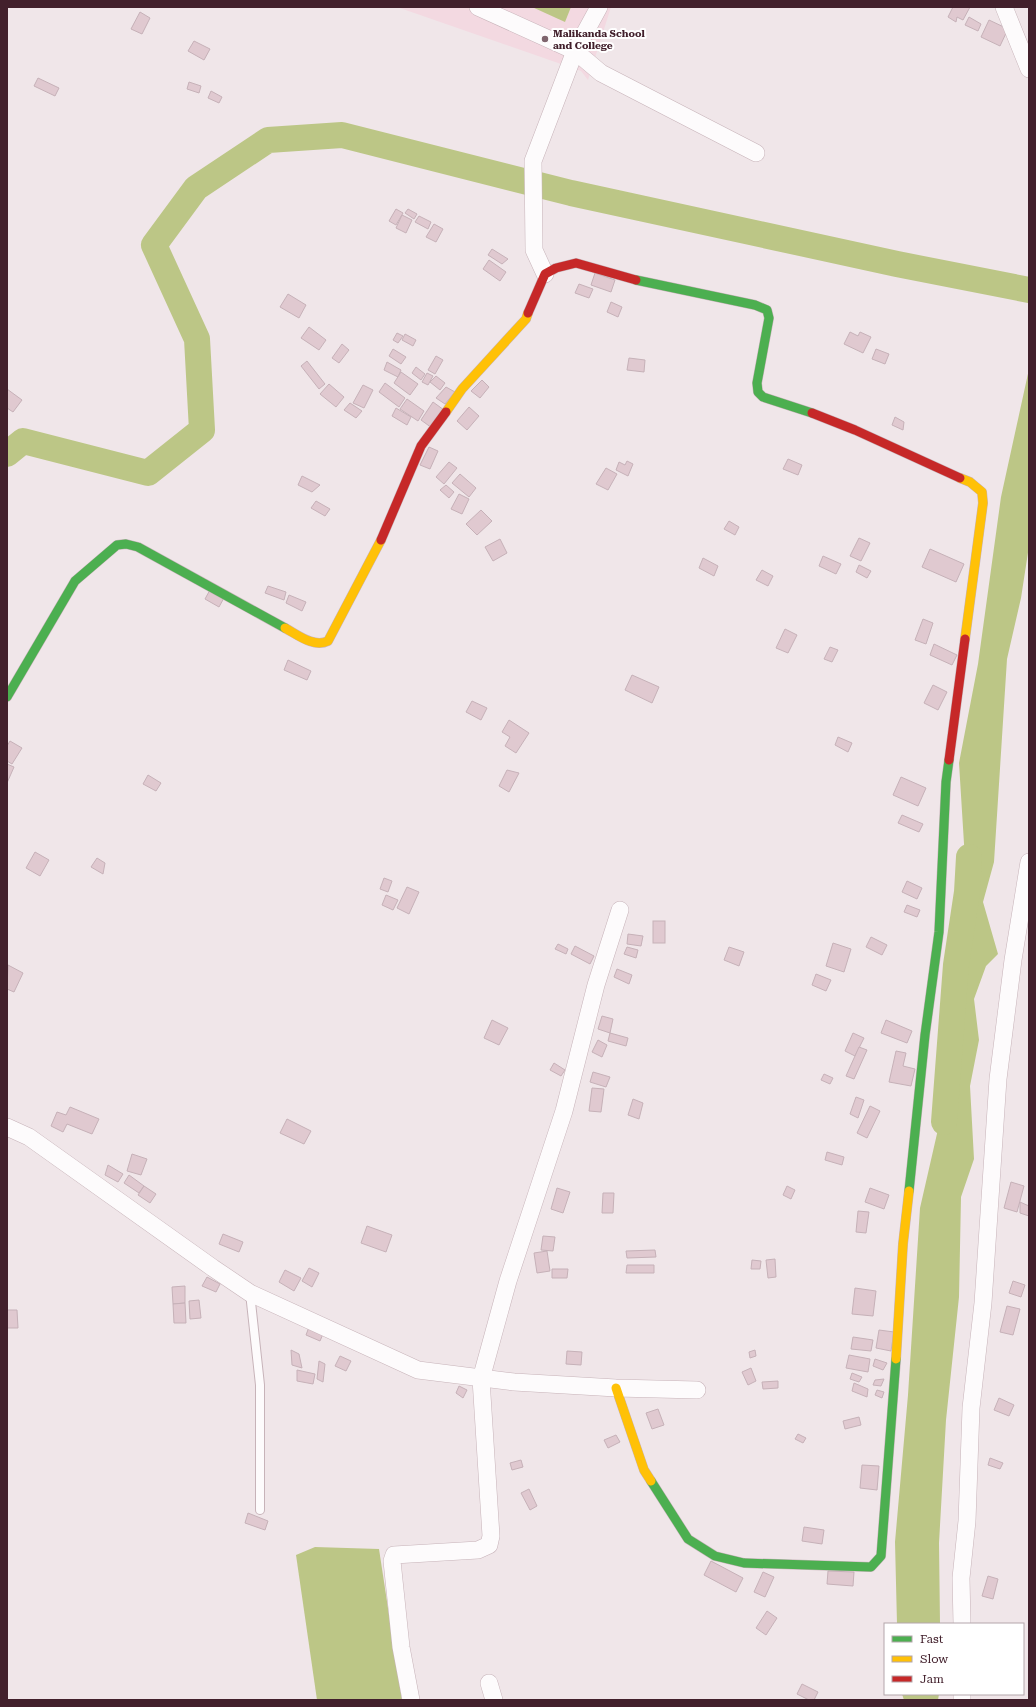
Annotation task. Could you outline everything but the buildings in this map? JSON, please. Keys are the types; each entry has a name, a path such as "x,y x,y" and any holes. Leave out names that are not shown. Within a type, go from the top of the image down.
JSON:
{"street":[{"path":"478,7 575,51 601,73 756,153"},
{"path":"545,274 534,250 533,161 575,51 599,7"},
{"path":"1004,7 1029,69"},
{"path":"7,697 75,581 117,544 126,544 138,547 311,642 322,644 328,641 385,532 421,446 462,389 526,319 545,274 556,268 576,263 643,282 756,305 767,310 769,318 757,383 758,392 763,397 785,403 855,430 970,482 982,492 983,503 946,782 939,932 925,1035 903,1244 893,1416 881,1556 870,1567 744,1564 715,1556 688,1539 644,1470 616,1388"},
{"path":"962,1623 961,1578 967,1520 971,1408 983,1303 998,1079 1013,960 1029,862"},
{"path":"411,1700 401,1647 392,1561 394,1555 478,1550 489,1545 491,1536 481,1379 510,1274 564,1111 596,985 620,910"},
{"path":"7,1127 29,1137 250,1293 418,1370 481,1379 616,1388 697,1390"},
{"path":"489,1683 494,1700"}],"lane":[{"path":"250,1293 260,1385 260,1510"}],"shaded area":[{"name":"Malikanda School and College","path":"397,7 611,7 588,80 581,71"},
{"path":"532,7 571,7 565,22"},
{"path":"1029,369 1029,546 1021,598 1007,659 994,862 983,902 998,954 986,966 974,999 979,1040 970,1086 974,1159 961,1197 959,1297 946,1420 939,1543 940,1623 897,1623 895,1542 908,1395 920,1208 947,1090 956,965 967,892 959,763 978,664 1001,497"},
{"path":"315,1547 379,1549 402,1700 317,1700 296,1555"},
{"path":"902,1695 939,1695 938,1700 904,1700"}],"waterway":[{"path":"7,454 23,441 148,473 202,430 197,339 154,245 196,188 268,140 342,135 571,193 897,264 1029,290"},
{"path":"944,1122 956,965 967,892 969,857"}],"traffic: fast":[{"path":"636,280 755,305 767,310 769,318 757,383 758,392 763,397 812,413"},
{"path":"7,697 75,581 117,545 126,544 138,547 285,628"},
{"path":"909,1191 925,1035 939,932 946,782 949,760"},
{"path":"651,1481 688,1539 715,1556 744,1563 871,1567 881,1556 896,1359"}],"traffic: slow":[{"path":"446,412 462,389 526,319 528,313"},
{"path":"960,478 970,482 982,492 983,503 965,639"},
{"path":"285,628 312,642 323,643 328,641 381,540"},
{"path":"896,1359 903,1244 909,1191"},
{"path":"616,1388 644,1470 651,1481"}],"traffic: jam":[{"path":"528,313 545,274 556,268 576,263 636,280"},
{"path":"381,540 421,446 446,412"},
{"path":"812,413 855,430 960,478"},
{"path":"949,760 965,639"}],"place":[{"name":"Malikanda School and College","path":"545,39"}]}
